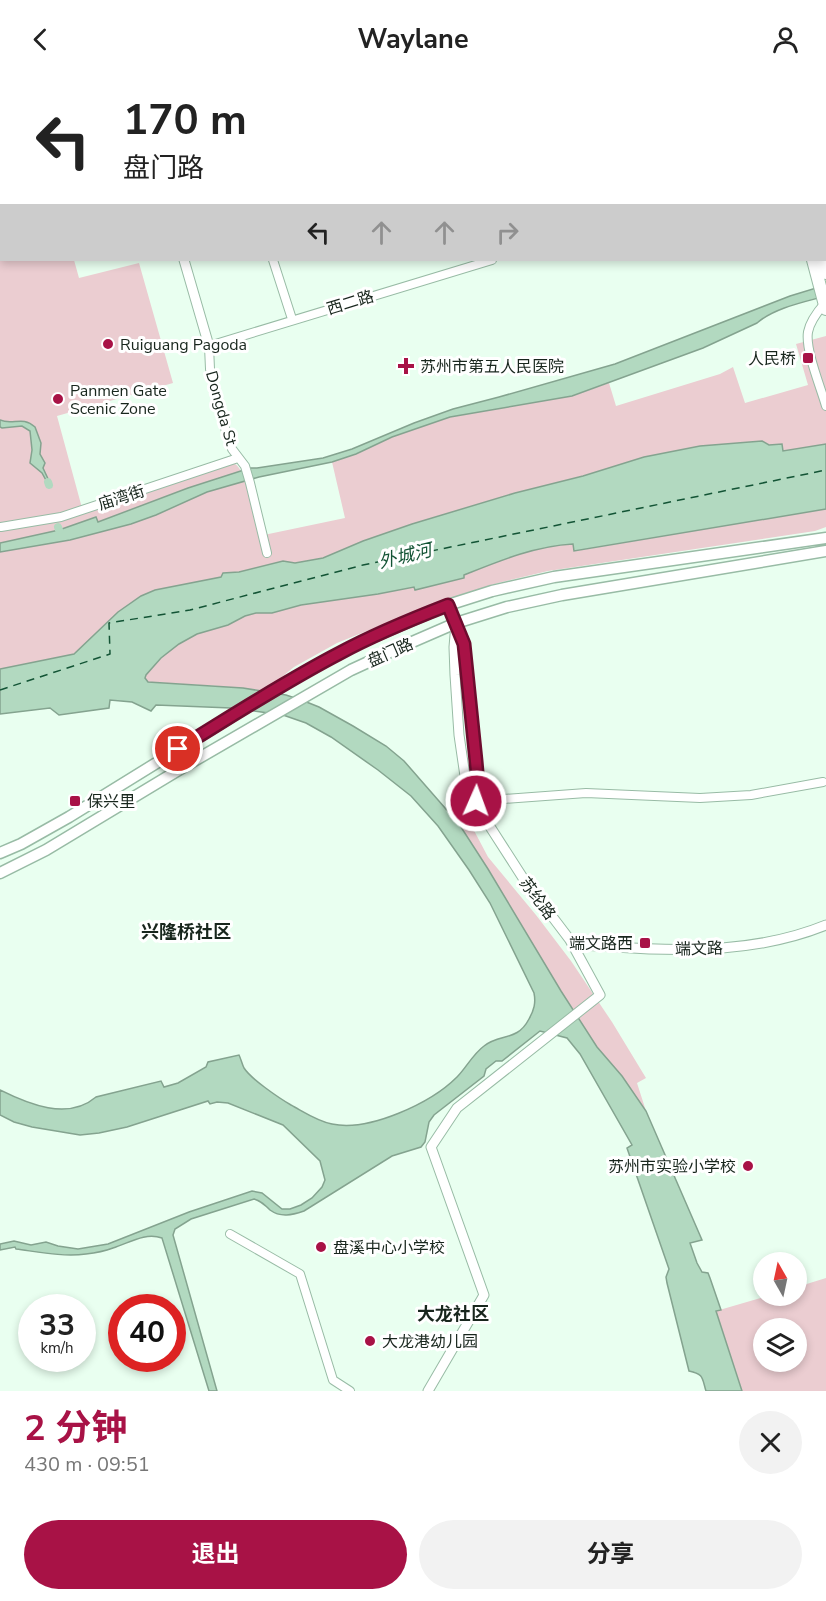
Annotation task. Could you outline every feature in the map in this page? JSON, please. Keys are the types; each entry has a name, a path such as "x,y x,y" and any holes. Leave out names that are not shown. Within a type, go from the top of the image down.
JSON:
{"main road":[{"path":"814,261 823,278"},
{"path":"822,261 825,306"},
{"name":"盘门路","path":"0,854 69,817 281,686 366,640 448,605 492,591 554,577 826,538"},
{"name":"盘门路","path":"0,873 46,850 317,689 375,659 456,624 507,607 562,595 826,551"},
{"path":"448,605 456,624"}],"street":[{"name":"Dongda St","path":"184,261 209,346 210,369 225,428 230,444 245,466 267,553"},
{"path":"273,261 292,319"},
{"name":"西二路","path":"209,346 489,261"},
{"path":"825,306 816,314 810,325 808,344 826,406"},
{"name":"庙湾街","path":"1,528 61,517 238,458"},
{"path":"456,624 464,644 478,784 476,801 586,793 700,798 751,795 822,782"},
{"name":"苏纶路","path":"428,1391 484,1295 431,1147 457,1108 600,995 570,940 523,878 498,840 466,783 459,735 454,647 456,624"},
{"name":"端文路","path":"570,940 574,943 633,949 719,949 773,941 826,925"},
{"path":"230,1234 300,1274 333,1380 350,1391"}],"shaded area":[{"path":"0,261 74,261 79,278 139,263 173,383 57,416 82,508 231,463 236,464 245,481 259,536 345,518 332,462 356,454 392,437 450,417 572,396 609,383 616,406 720,374 733,367 745,403 808,385 796,344 826,336 826,444 783,451 762,441 700,446 644,457 412,524 323,558 295,563 282,561 239,572 223,573 221,577 155,590 141,596 118,612 74,654 0,669"},
{"path":"826,509 826,527 815,531 548,571 498,583 441,601 337,643 294,667 262,691 148,682 145,678 168,651 179,644 197,634 228,625 256,613 272,613 301,605 414,587 415,590 464,578 464,575 517,555 559,545 573,544 575,551"},
{"path":"469,821 488,857 571,961 612,1022 646,1078 637,1083 646,1111 578,1019 459,824"},
{"path":"826,1278 826,1391 742,1391 716,1311 753,1300 753,1306 807,1306 807,1284"}],"water":[{"path":"826,285 826,296 781,309 703,348 572,396 450,417 392,437 356,454 332,462 259,477 207,492 131,524 70,540 0,552 0,543 59,530 96,517 98,522 188,488 250,468 323,458 352,449 453,409 615,364 790,296"},
{"path":"0,420 22,421 35,427 41,443 40,454 45,463 43,468 49,481 47,482 42,473 30,463 32,450 30,431 22,426 2,428"},
{"name":"外城河","path":"762,441 769,445 782,444 783,451 826,444 826,509 574,551 573,544 559,545 517,555 464,575 464,578 415,590 414,587 301,605 272,613 256,613 228,625 197,634 179,644 161,658 145,678 148,682 243,688 286,695 319,707 386,746 404,761 459,824 597,1047 622,1076 646,1111 702,1240 690,1243 702,1272 708,1273 710,1278 721,1310 716,1311 742,1391 706,1391 700,1375 689,1371 667,1283 666,1277 669,1269 627,1148 632,1145 580,1054 567,1038 540,1031 502,1061 496,1061 486,1069 484,1076 434,1115 429,1122 425,1142 421,1147 392,1156 304,1211 282,1215 254,1199 191,1219 175,1229 173,1235 217,1391 209,1391 186,1316 186,1294 179,1294 162,1238 143,1237 107,1250 77,1255 42,1253 15,1247 0,1250 0,1244 14,1241 31,1245 46,1242 78,1249 108,1244 189,1212 252,1191 262,1193 282,1209 290,1209 312,1198 325,1180 320,1161 283,1125 228,1103 210,1104 208,1101 127,1127 80,1135 32,1127 0,1115 0,1090 35,1105 48,1108 73,1108 96,1097 161,1081 164,1087 178,1083 206,1067 208,1062 239,1055 244,1068 253,1077 280,1098 306,1113 332,1124 363,1124 399,1113 446,1087 484,1046 519,1031 529,1019 535,1000 534,993 490,903 438,826 411,796 331,737 306,723 283,715 231,708 156,705 151,711 132,702 110,700 109,708 59,715 50,708 0,714 0,669 74,654 118,612 141,596 155,590 221,577 223,573 239,572 283,561 295,563 323,558 412,524 515,493 583,476 644,457 700,446"}],"ferry route":[{"path":"0,690 110,654 109,623 190,610 363,565 826,470"}],"place":[{"name":"Ruiguang Pagoda","path":"108,344"},
{"name":"人民桥","path":"808,358"},
{"name":"苏州市第五人民医院","path":"406,366"},
{"name":"Panmen Gate Scenic Zone","path":"58,399"},
{"name":"保兴里","path":"75,801"},
{"name":"端文路西","path":"645,943"},
{"name":"苏州市实验小学校","path":"748,1166"},
{"name":"盘溪中心小学校","path":"321,1247"},
{"name":"大龙港幼儿园","path":"370,1341"}],"district":[{"name":"兴隆桥社区","path":"186,932"},
{"name":"大龙社区","path":"453,1314"}],"route":[{"path":"178,749 341,652 448,605 464,644 478,784 476,801"}]}
